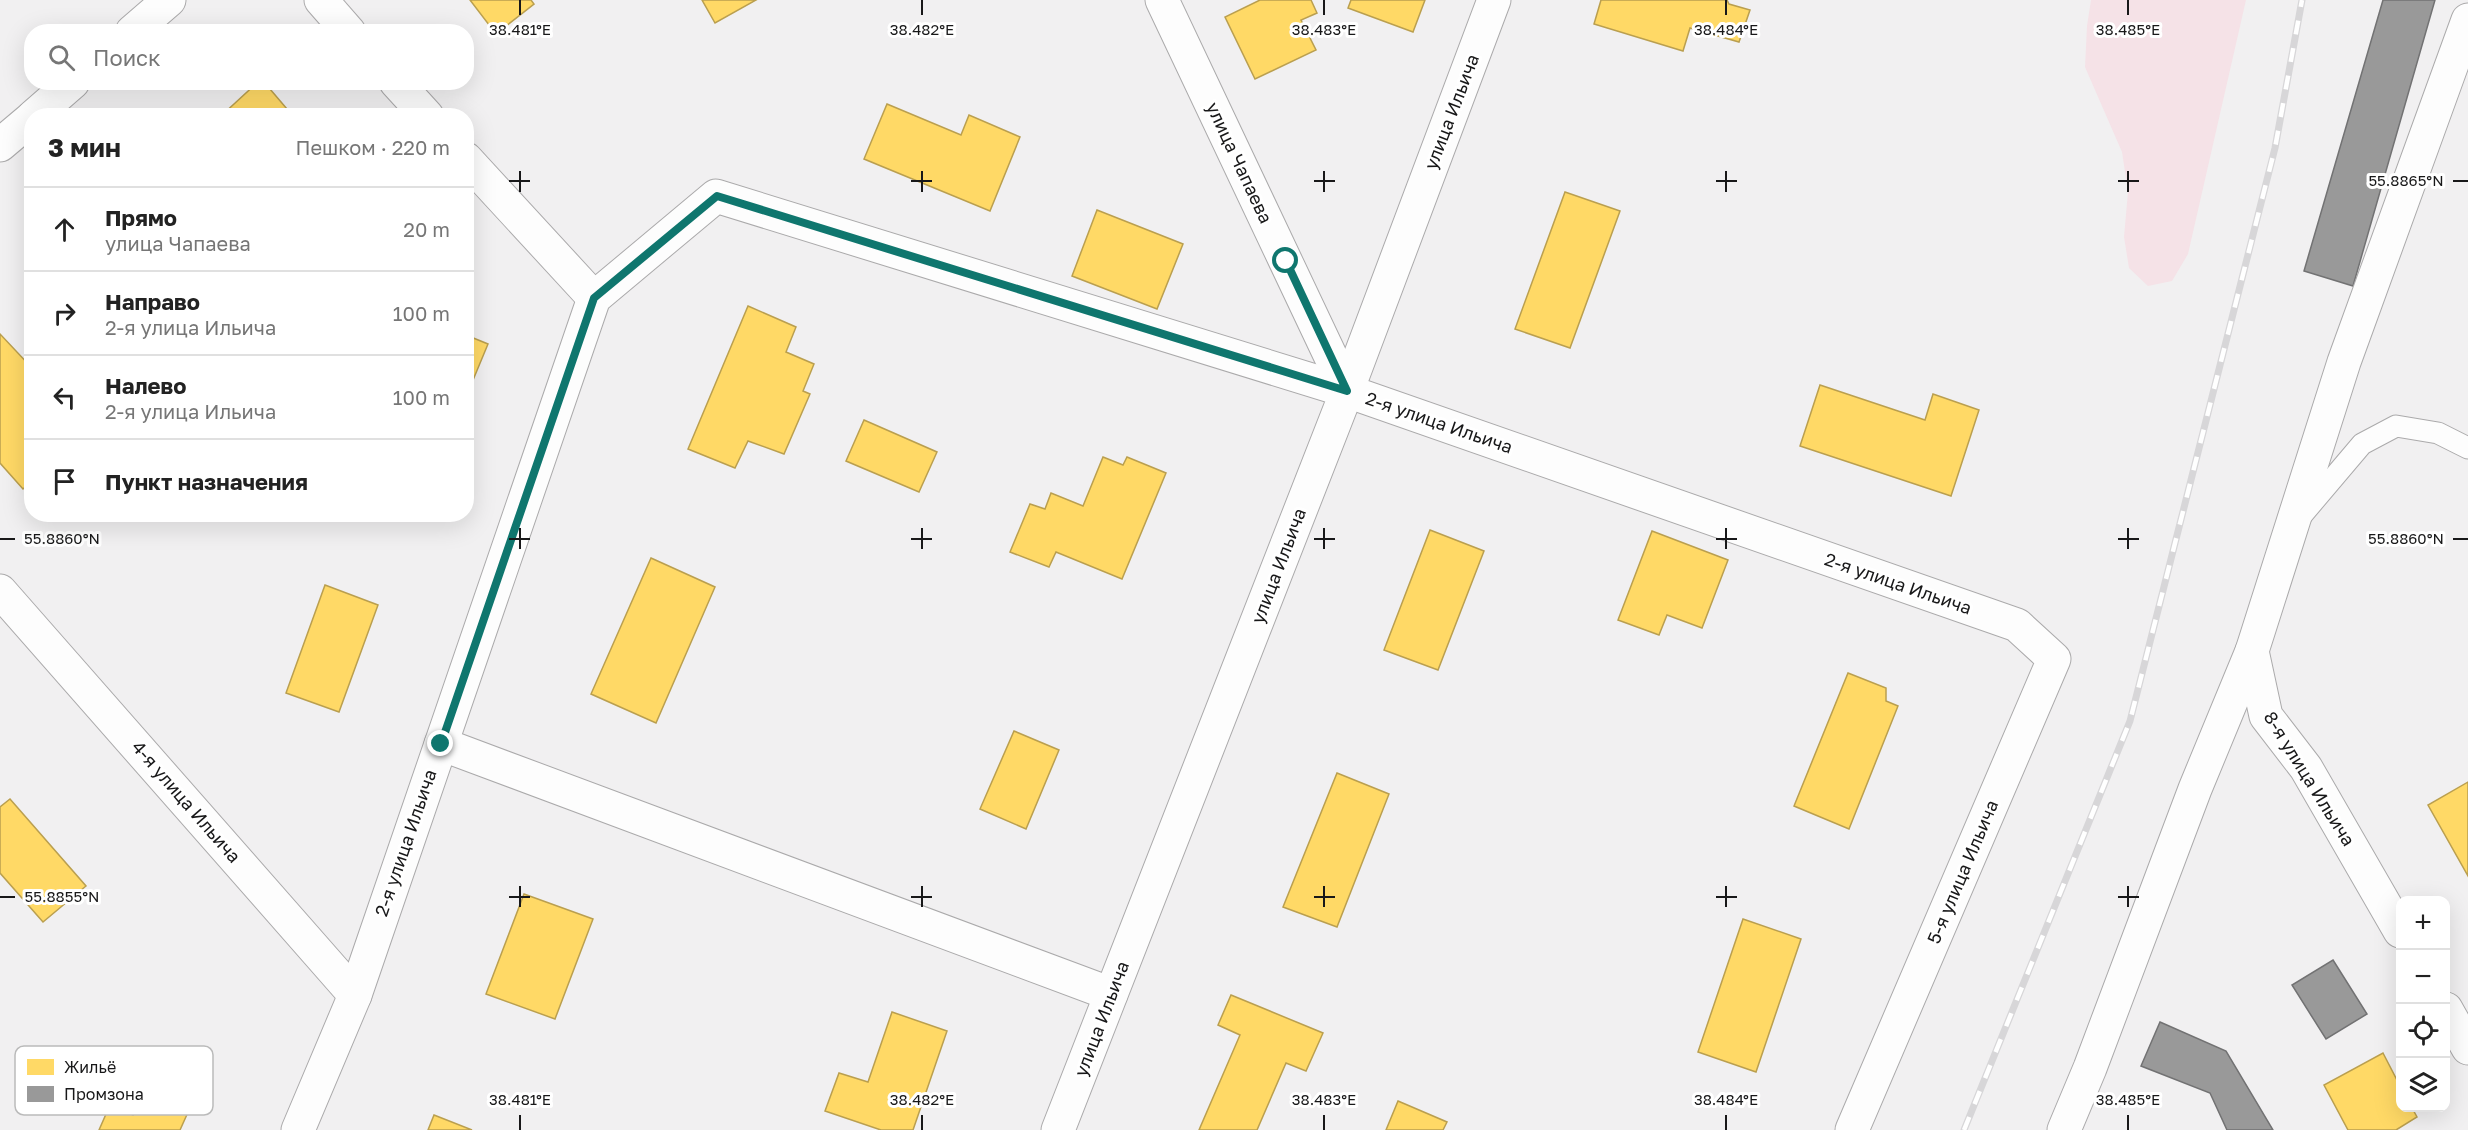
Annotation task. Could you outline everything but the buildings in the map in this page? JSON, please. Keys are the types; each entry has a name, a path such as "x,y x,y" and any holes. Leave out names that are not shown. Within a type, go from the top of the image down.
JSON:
{"street":[{"path":"141,24 169,0"},
{"path":"321,0 343,24"},
{"name":"улица Чапаева","path":"1162,0 1347,391"},
{"name":"улица Ильича","path":"1058,1130 1347,391 1494,0"},
{"path":"2064,1130 2090,1068 2195,789 2252,651 2348,351 2468,20"},
{"path":"43,108 64,90"},
{"path":"403,90 420,108"},
{"path":"0,145 24,125"},
{"path":"474,168 594,298"},
{"name":"2-я улица Ильича","path":"298,1130 355,994 594,298 717,196 1347,391 2017,625"},
{"name":"4-я улица Ильича","path":"6,609 355,994"},
{"name":"5-я улица Ильича","path":"1852,1130 2054,659 2017,625"},
{"name":"8-я улица Ильича","path":"2252,651 2266,716 2306,768 2396,925"},
{"path":"441,744 1111,994"},
{"path":"2450,1017 2468,1048"}],"lane":[{"path":"2291,528 2362,444 2396,426 2438,433 2468,448"}],"shaded area":[{"path":"2091,0 2246,0 2188,254 2172,281 2148,286 2129,268 2124,237 2128,192 2122,152 2085,67"}],"railway":[{"path":"1964,1130 2130,721 2275,148 2302,0"}],"route":[{"path":"441,744 594,298 717,196 1347,391 1286,261"}]}
